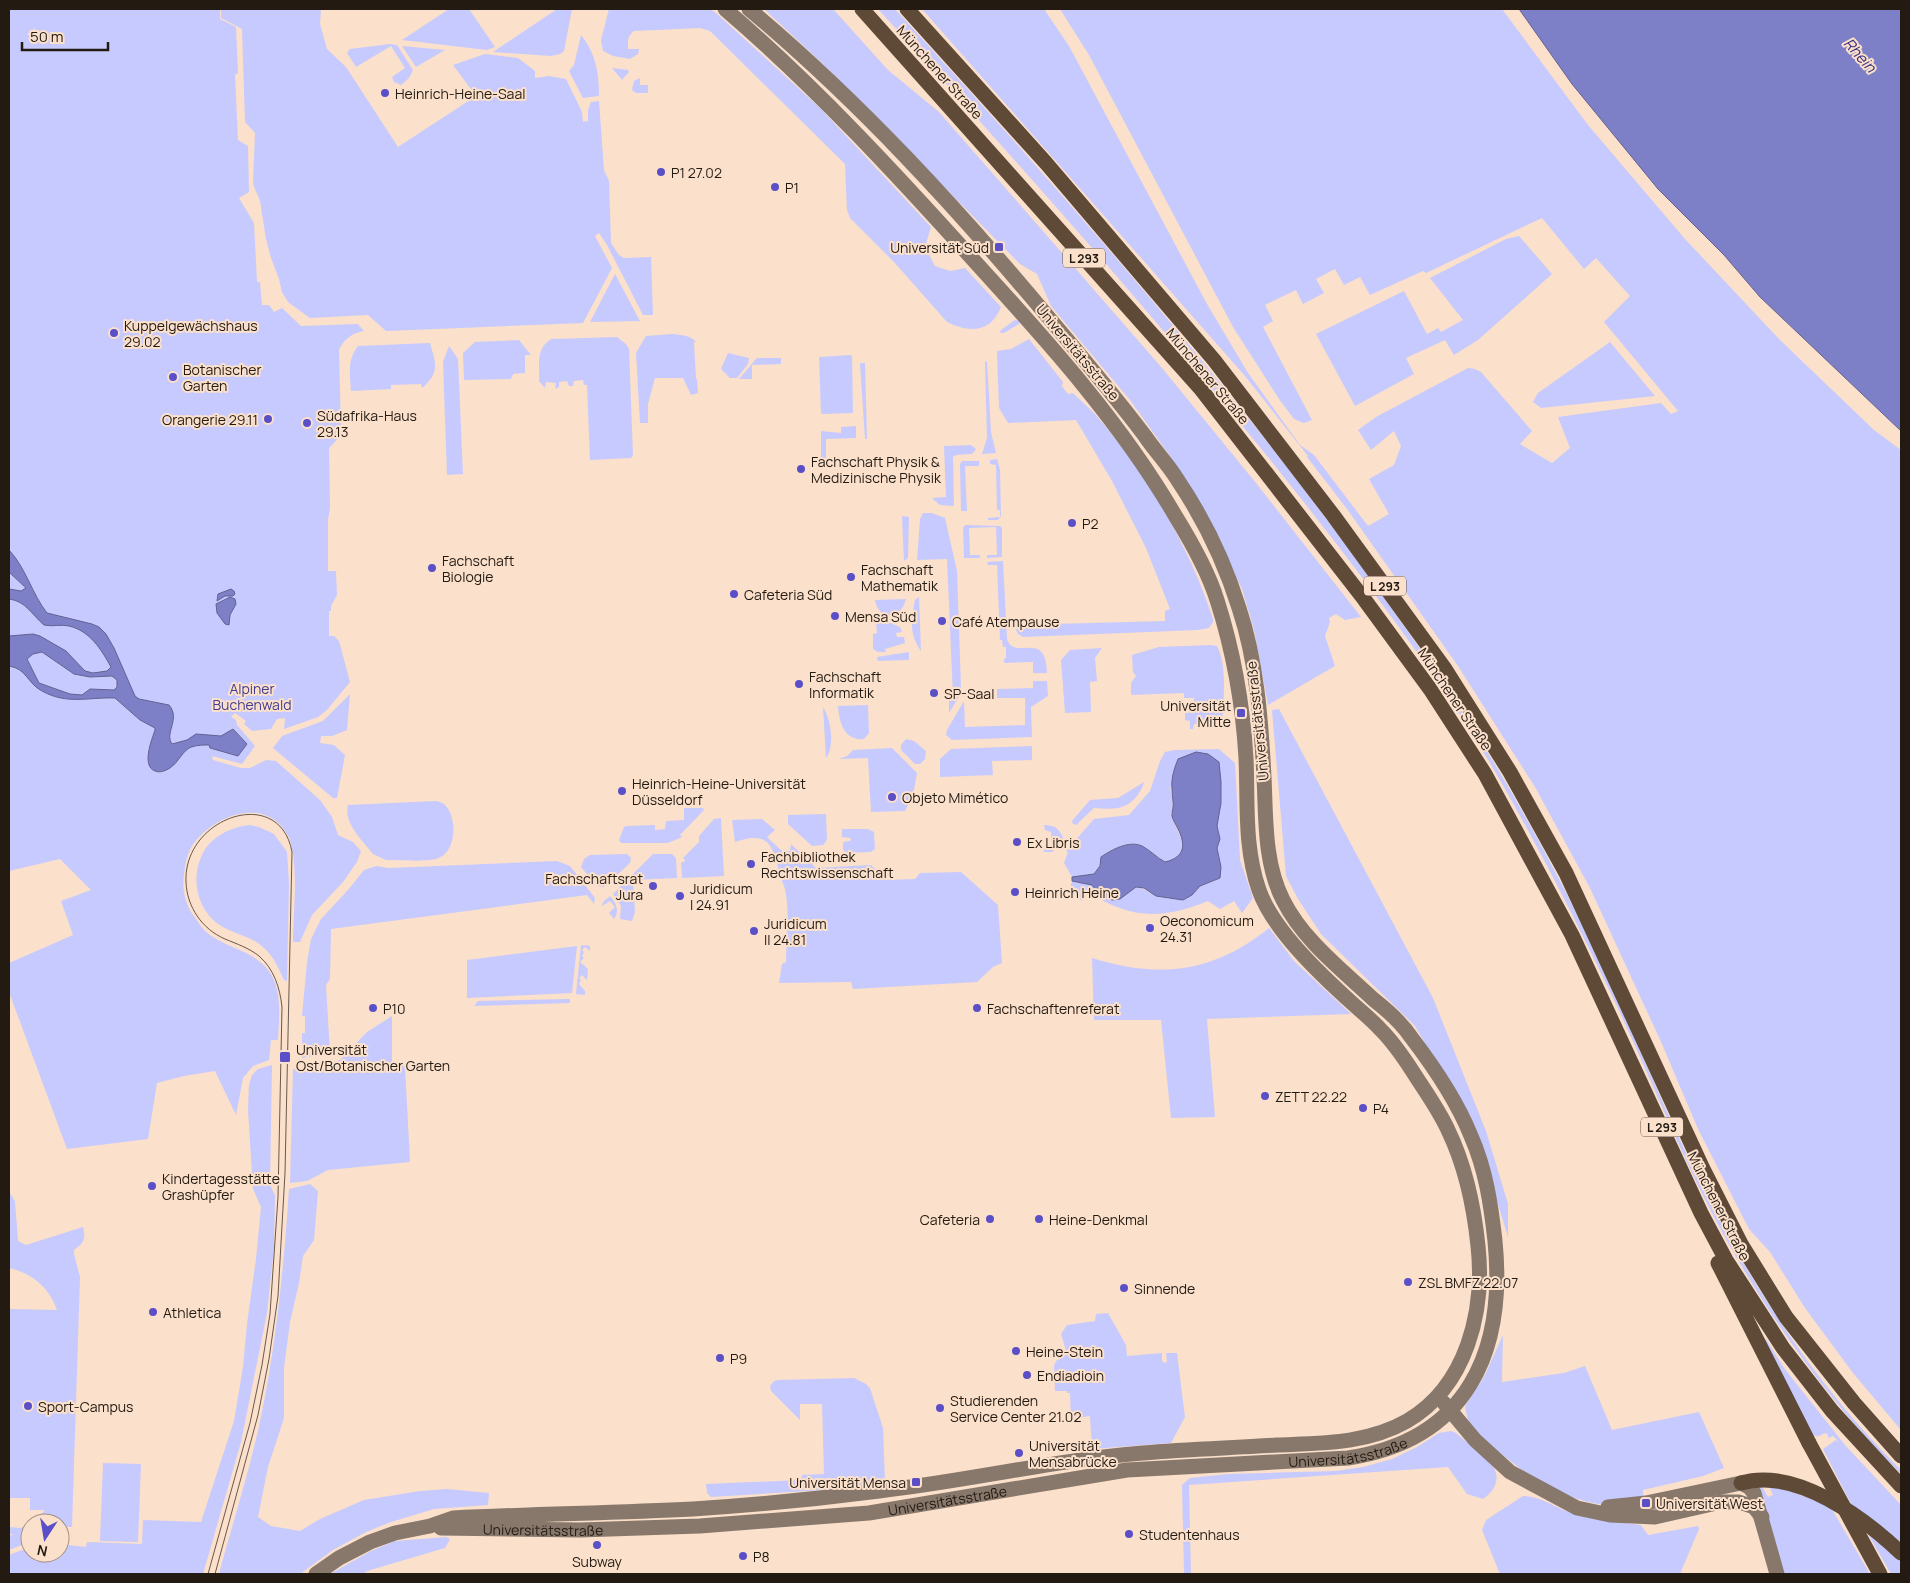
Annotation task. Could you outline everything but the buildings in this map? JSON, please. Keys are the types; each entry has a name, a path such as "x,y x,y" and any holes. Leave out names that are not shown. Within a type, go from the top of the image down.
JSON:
{"highway":[{"name":"Münchener Straße","path":"862,9 1200,388 1364,599 1430,689 1485,774 1572,935 1701,1213 1726,1260 1782,1348 1832,1411 1901,1486"},
{"name":"Münchener Straße","path":"907,9 1046,163 1214,360 1333,515 1445,669 1510,772 1566,873 1703,1169 1741,1244 1786,1317 1854,1403 1901,1456"},
{"path":"1701,1213 1701,1223 1706,1239 1809,1443 1880,1574"},
{"path":"1741,1483 1756,1480 1776,1480 1820,1495 1883,1536 1901,1553"}],"street":[{"name":"Universitätsstraße","path":"316,1574 339,1558 370,1542 395,1533 430,1526 452,1518 709,1508 889,1490 1101,1457 1173,1451 1319,1444 1363,1438 1402,1424 1419,1413 1437,1397 1453,1376 1470,1343 1477,1305 1480,1271 1478,1243 1469,1195 1458,1154 1446,1124 1401,1054 1379,1027 1315,967 1280,927 1263,901 1252,864 1247,835 1245,752 1236,682 1217,600 1206,572 1161,490 1084,385 946,228 820,96 760,39 725,9"},
{"name":"Universitätsstraße","path":"430,1526 446,1529 580,1530 700,1526 869,1513 1127,1470 1322,1460 1370,1455 1415,1439 1450,1410 1464,1394 1479,1367 1488,1348 1494,1321 1498,1268 1490,1196 1472,1138 1465,1123 1449,1093 1408,1032 1312,942 1282,898 1270,861 1259,709 1248,638 1228,575 1213,543 1177,478 1118,400 973,228 909,160 831,82 749,9"},
{"path":"1437,1397 1475,1440 1510,1472 1577,1508 1591,1512 1655,1517 1728,1502 1747,1504 1754,1507 1762,1516"},
{"path":"1319,1444 1322,1460"},
{"path":"1552,1496 1594,1506 1626,1506 1741,1483 1749,1487 1754,1493 1777,1574"},
{"path":"1728,1502 1741,1483"}],"green space":[{"name":"Botanischer Garten","path":"9,9 220,9 220,19 236,27 238,73 235,75 238,140 248,146 249,192 239,198 254,223 257,282 260,282 262,305 269,305 274,312 282,308 301,326 358,324 364,331 349,337 339,350 341,433 329,448 328,571 336,571 337,595 331,606 331,611 329,611 329,636 334,636 339,641 350,682 327,710 318,717 284,729 285,718 277,719 271,729 252,731 244,724 246,721 235,713 231,717 236,720 237,725 255,746 242,764 212,756 213,760 241,768 250,768 266,760 276,761 320,800 332,817 338,835 353,842 361,851 357,862 343,882 312,915 300,942 293,942 295,871 293,856 287,834 277,822 265,815 252,813 238,814 212,826 201,835 190,849 186,864 183,885 188,906 204,930 210,935 253,957 267,968 275,983 279,999 278,1040 271,1040 269,1060 253,1066 243,1078 236,1115 215,1071 184,1076 157,1083 148,1139 67,1149 9,992 9,963 73,935 61,901 91,890 60,859 9,871"},
{"path":"221,9 321,9 320,24 327,49 346,67 398,147 476,96 453,65 485,54 518,58 535,71 535,78 549,76 566,79 582,112 583,122 588,121 588,110 591,102 599,101 604,170 609,181 611,243 619,255 624,258 651,257 653,315 643,315 599,233 595,236 612,268 583,323 386,331 368,315 310,318 288,302 282,292 271,258 260,201 253,184 255,133 245,122 242,29 221,18"},
{"path":"449,9 469,9 495,47 487,50 402,40"},
{"path":"557,9 572,9 564,51 560,54 551,56 493,52"},
{"path":"609,9 710,9 716,13 820,108 931,227 925,247 935,266 950,271 965,268 1001,307 997,316 985,326 971,329 955,326 947,322 894,262 850,218 847,210 845,164 710,31 700,28 634,31 629,37 628,49 639,49 638,54 630,59 613,56 603,51 601,40"},
{"path":"764,9 833,9 888,70 939,112 1162,368 1256,483 1361,617 1345,620 1336,614 1329,618 1330,622 1325,636 1335,666 1268,705 1254,630 1242,589 1204,510 1170,456 1130,400 1051,306 1037,274 1020,264 823,64"},
{"path":"878,9 895,9 1039,169 1132,277 1269,444 1329,522 1416,642 1496,766 1553,868 1605,972 1700,1181 1752,1278 1810,1365 1854,1420 1901,1470 1901,1474 1876,1449 1829,1394 1765,1305 1746,1274 1697,1183 1613,998 1553,876 1487,758 1422,659 1327,532 1201,375 1041,190"},
{"path":"922,9 1044,9 1069,46 1207,304 1248,373 1300,445 1314,455 1368,526 1389,514 1369,479 1394,465 1401,446 1394,431 1371,450 1358,430 1376,417 1468,368 1481,372 1532,431 1520,444 1552,463 1570,448 1558,417 1661,403 1671,414 1678,411 1604,322 1630,296 1596,258 1584,269 1542,218 1426,273 1423,271 1370,295 1360,277 1344,285 1335,269 1316,279 1324,293 1303,304 1296,290 1265,305 1273,321 1263,327 1312,420 1304,423 1294,419 1233,327 1089,55 1060,9 1502,9 1588,125 1685,239 1780,340 1874,430 1901,450 1901,1430 1853,1373 1805,1308 1770,1252 1749,1229 1698,1129 1662,1044 1590,888 1535,787 1458,666 1347,509 1245,376"},
{"path":"581,35 590,49 596,64 599,96 583,98 569,71 574,65"},
{"path":"390,44 397,45 413,70 409,78 401,85 394,82 392,77 405,68 391,46 356,67 347,53 350,49"},
{"path":"402,46 445,50 416,67"},
{"path":"612,68 628,70 629,72 622,80"},
{"path":"640,78 640,85 648,85 648,93 636,93 632,90 634,81"},
{"path":"1519,236 1552,274 1478,340 1454,355 1445,340 1406,358 1414,374 1355,406 1316,334 1404,291 1427,334 1438,328 1441,332 1463,320 1430,278 1506,239"},
{"path":"615,274 640,321 590,322"},
{"path":"1015,320 1020,321 1019,324 1004,333 1000,333 1001,330"},
{"path":"672,334 688,337 696,342 694,342 698,393 691,395 683,378 655,378 648,404 648,423 640,423 636,353 646,336"},
{"path":"617,337 629,349 633,455 631,458 590,460 587,385 584,385 583,380 574,381 573,386 569,386 567,381 559,382 559,387 555,389 556,383 546,382 545,388 539,381 540,353 551,339"},
{"path":"1029,339 1063,382 1062,386 1068,394 1073,393 1114,436 1148,485 1179,537 1192,564 1213,619 1209,628 1023,637 1018,634 1014,625 1165,621 1165,611 1170,609 1146,548 1112,481 1076,420 1008,423 999,408 997,351 1011,349"},
{"path":"519,340 531,355 525,355 525,373 513,374 511,379 464,380 463,353 475,342"},
{"path":"1610,342 1655,396 1541,408 1533,402 1538,393"},
{"path":"430,343 435,367 432,377 422,388 421,384 391,385 391,389 351,391 351,362 354,351 358,346"},
{"path":"449,346 458,359 463,474 447,475 443,362"},
{"path":"728,353 749,358 748,364 737,378 730,378 721,369"},
{"path":"852,356 853,413 823,414 821,413 819,357"},
{"path":"757,358 781,358 781,364 752,365 752,379 739,379"},
{"path":"987,361 991,432 996,453 982,454 987,438 985,362"},
{"path":"860,363 865,363 867,439 865,439"},
{"path":"856,426 856,438 826,439 826,458 821,458 821,431 841,433 841,427"},
{"path":"971,445 976,449 972,454 956,455 953,457 954,506 940,505 932,498 946,497 944,446"},
{"path":"997,459 1000,470 1001,516 998,520 988,520 988,518 1000,517 1000,510 997,510 996,465 990,464 990,460"},
{"path":"962,461 979,461 979,466 965,466 967,511 961,511 960,464"},
{"path":"923,513 932,513 945,518 957,571 961,687 958,698 949,713 949,696 953,696 947,559 917,560 920,519"},
{"path":"902,516 909,517 908,558 904,561"},
{"path":"965,525 1000,526 1002,528 1002,557 987,558 987,555 997,555 996,527 969,528 970,555 980,555 980,558 964,558 963,528"},
{"path":"1003,561 1007,639 1016,648 1036,649 1041,652 1045,660 1047,673 1033,673 1033,662 1004,663 1006,647 1003,647 1002,640 1000,640 997,565 988,565 987,562"},
{"path":"919,597 921,651 914,639 912,627 915,600"},
{"path":"906,599 899,611 890,615 880,611 875,600"},
{"path":"876,622 888,622 900,627 902,632 896,633 897,637 904,637 905,643 885,649 886,652 878,652 873,649 873,634 877,633"},
{"path":"1217,646 1224,674 1222,726 1219,729 1218,723 1194,724 1193,729 1190,729 1190,721 1185,720 1185,713 1194,712 1194,698 1184,698 1184,693 1131,695 1131,683 1136,676 1133,672 1132,655 1159,647"},
{"path":"1102,648 1095,658 1097,681 1090,682 1091,712 1065,713 1061,660 1070,650"},
{"path":"909,652 908,660 878,661 877,657"},
{"path":"1033,681 1047,681 1048,696 1031,707 1032,737 952,740 946,735 964,701 965,727 1025,725 1025,698 997,698 997,689 1033,688"},
{"path":"350,694 347,730 332,736 321,736 320,743 334,745 345,755 337,798 333,798 273,748 282,736 323,721"},
{"path":"868,705 869,733 864,739 857,739 847,734 841,724 838,706"},
{"path":"823,707 831,732 829,753 826,758"},
{"path":"1279,709 1433,998 1486,1131 1508,1204 1508,1237 1476,1132 1415,1026 1321,934 1298,899 1286,876 1272,710"},
{"path":"906,739 914,741 926,751 925,759 920,764 915,764 901,750 901,745"},
{"path":"1032,746 1032,760 992,761 993,775 940,777 940,759 951,749"},
{"path":"892,748 917,773 913,795 905,811 871,812 868,758 839,759 847,756 853,750"},
{"path":"1219,749 1235,763 1240,860 1253,898 1242,913 1234,901 1220,909 1208,901 1176,911 1146,914 1118,907 1088,892 1082,901 1069,891 1072,881 1092,885 1098,893 1120,899 1136,887 1159,896 1174,897 1192,895 1200,886 1214,881 1221,867 1217,848 1220,839 1217,826 1221,803 1170,787 1173,801 1172,817 1183,845 1183,850 1175,859 1165,862 1142,846 1132,844 1115,848 1101,857 1100,866 1094,874 1072,877 1064,863 1068,852 1066,851 1094,819 1129,815 1150,791 1165,752"},
{"path":"1144,782 1137,796 1123,807 1112,809 1094,808 1076,825 1073,824 1072,821 1090,800 1118,798"},
{"path":"436,801 444,804 450,812 453,836 448,851 443,856 431,860 386,860 373,854 351,825 347,812 348,805"},
{"path":"684,808 703,808 704,810 680,835 682,837 668,843 621,843 619,840 624,827 627,826 655,825 655,830 665,829 666,821 684,820"},
{"path":"826,814 827,840 823,845 812,846 788,824 788,815"},
{"path":"721,818 724,876 682,878 681,862 685,860 683,858 699,842 699,836 714,819"},
{"path":"762,819 775,830 767,837 783,852 790,851 791,844 816,868 871,865 886,880 915,879 920,873 961,872 998,905 1002,963 993,967 977,982 853,989 851,982 779,983 782,964 786,962 788,916 785,888 776,858 769,844 757,838 735,842 732,820"},
{"path":"250,825 274,834 287,852 289,884 287,981 284,980 271,955 260,944 214,921 207,913 198,894 197,874 199,863 207,847 223,833"},
{"path":"1044,825 1057,829 1064,840 1052,852 1044,852 1044,849 1051,849 1051,832 1045,830"},
{"path":"842,829 868,829 874,832 875,849 871,852 847,853 843,850 843,842 850,841 851,838 842,837"},
{"path":"627,854 631,858 630,863 604,887 597,886 581,867 584,859 590,855"},
{"path":"653,854 672,854 676,858 677,878 633,880 635,912 632,921 620,919 621,906 613,894"},
{"path":"557,861 570,866 595,898 594,904 587,895 331,929 330,979 326,985 330,1053 302,1058 302,1033 305,1033 305,1016 302,1016 311,939 321,919 364,870 376,866 389,868"},
{"path":"610,896 616,907 617,913 614,919 609,913 615,907 610,901 602,906 603,902"},
{"path":"1269,928 1294,961 1351,1014 1207,1019 1215,1117 1171,1118 1161,1020 1094,1020 1092,958 1117,965 1140,968 1163,970 1185,968 1227,955"},
{"path":"581,945 590,946 590,951 585,947 582,950 584,958 580,962 588,969 587,980 582,975 579,978 581,980 579,984 585,991 585,995 576,994"},
{"path":"577,946 572,993 467,998 467,960"},
{"path":"570,999 570,1003 474,1006 478,1001"},
{"path":"392,1016 392,1066 405,1066 410,1162 328,1170 307,1181 290,1183 293,1069 317,1067 340,1060 367,1032"},
{"path":"272,1065 270,1185 275,1195 274,1247 267,1313 241,1442 203,1574 9,1574 9,1555 20,1551 20,1563 70,1563 70,1545 86,1547 87,1542 142,1544 143,1520 201,1522 234,1421 243,1367 261,1207 253,1189 248,1110 249,1085 252,1075 258,1069"},
{"path":"310,1184 318,1191 314,1240 303,1256 290,1322 284,1368 284,1418 268,1467 258,1517 271,1526 300,1531 320,1519 364,1500 420,1491 447,1489 489,1493 488,1505 434,1509 391,1522 366,1532 333,1550 300,1574 219,1574 253,1453 262,1412 279,1301 289,1189"},
{"path":"9,1192 15,1201 18,1241 26,1245 83,1227 84,1238 74,1250 80,1277 72,1527 70,1527 70,1513 42,1513 45,1510 30,1510 30,1498 9,1498 9,1309 57,1310 49,1294 39,1282 25,1273 9,1268"},
{"path":"1108,1313 1126,1345 1127,1356 1162,1353 1162,1361 1165,1363 1167,1361 1166,1353 1177,1353 1185,1417 1171,1443 1092,1449 1090,1416 1071,1419 1070,1393 1067,1393 1067,1391 1055,1391 1054,1366 1056,1361 1067,1354 1061,1334 1067,1325 1095,1321 1096,1314"},
{"path":"1503,1335 1502,1382 1564,1373 1585,1366 1612,1430 1699,1412 1724,1468 1703,1476 1643,1490 1643,1498 1609,1504 1583,1501 1568,1496 1541,1482 1515,1465 1480,1436 1472,1427 1467,1415 1465,1406 1484,1377"},
{"path":"1764,1339 1766,1339 1784,1368 1845,1445 1901,1505 1901,1547 1854,1510 1823,1449 1836,1440 1840,1443 1833,1436 1828,1438 1828,1435 1825,1433 1813,1437"},
{"path":"854,1378 870,1388 883,1428 885,1481 824,1490 711,1497 707,1493 706,1484 801,1480 802,1475 824,1474 822,1404 800,1404 800,1420 771,1391 770,1386 774,1381 778,1380"},
{"path":"1451,1431 1470,1445 1494,1468 1497,1477 1495,1486 1483,1499 1467,1494 1448,1467 1189,1485 1191,1574 1184,1574 1182,1485 1190,1478 1228,1474 1336,1471 1363,1467 1392,1459 1417,1447 1439,1433"},
{"path":"103,1463 141,1464 138,1542 100,1541"},
{"path":"1762,1486 1768,1497 1773,1495 1769,1486 1782,1488 1830,1506 1870,1574 1784,1574 1759,1488"},
{"path":"1523,1496 1543,1500 1568,1512 1582,1516 1641,1525 1648,1535 1698,1526 1699,1529 1680,1574 1500,1574 1482,1530 1486,1520"},
{"path":"9,1527 20,1528 20,1546 9,1550 9,1536 14,1534 9,1534"},
{"path":"1865,1529 1901,1559 1901,1574 1891,1574"},
{"path":"446,1537 450,1539 445,1548 367,1571 363,1574 330,1574 371,1551 395,1541"}],"water":[{"name":"Rhein","path":"1519,9 1901,9 1901,431 1760,297 1724,255 1658,189 1572,84"},
{"path":"9,550 20,565 47,613 92,624 99,627 106,634 135,696 139,699 169,705 172,710 173,721 170,740 172,744 187,740 196,734 221,736 233,729 247,744 238,756 210,748 209,745 197,746 186,750 170,768 159,772 155,771 151,768 148,758 155,728 140,720 115,698 60,698 37,688 20,670 9,666 9,636 33,634 66,651 85,671 93,673 107,671 111,667 99,647 83,632 69,626 44,625 20,602 9,599 9,589 21,591 26,588 9,572","holes":["42,652 74,674 90,677 112,676 117,680 117,687 114,690 90,689 82,695 70,694 39,683 27,659 33,654"]},
{"path":"231,589 235,594 233,596 225,596 217,601 218,594"},
{"path":"230,597 235,599 236,604 230,615 229,625 225,624 217,613 216,604"},
{"path":"1196,752 1208,754 1219,762 1221,803 1217,826 1220,839 1217,848 1221,867 1220,878 1200,886 1192,895 1183,900 1156,896 1144,888 1136,887 1120,899 1112,900 1098,893 1092,885 1072,881 1072,877 1094,874 1100,866 1101,857 1126,845 1137,844 1142,846 1165,862 1177,857 1183,844 1172,816 1173,775 1178,759"}],"tram line":[{"path":"208,1574 250,1423 270,1314 278,1197 282,1007 278,986 269,967 255,953 217,935 203,923 189,900 186,882 189,859 200,840 215,826 233,817 252,814 270,819 284,831 292,852 285,1173 278,1296 269,1359 258,1415 215,1574"}],"place":[{"name":"Heinrich-Heine-Saal","path":"385,93"},
{"name":"P1 27.02","path":"661,172"},
{"name":"P1","path":"775,187"},
{"name":"Universität Süd","path":"999,247"},
{"name":"Kuppelgewächshaus 29.02","path":"114,333"},
{"name":"Botanischer Garten","path":"173,377"},
{"name":"Orangerie 29.11","path":"268,419"},
{"name":"Südafrika-Haus 29.13","path":"307,423"},
{"name":"Fachschaft Physik & Medizinische Physik","path":"801,469"},
{"name":"P2","path":"1072,523"},
{"name":"Fachschaft Biologie","path":"432,568"},
{"name":"Fachschaft Mathematik","path":"851,577"},
{"name":"Cafeteria Süd","path":"734,594"},
{"name":"Mensa Süd","path":"835,616"},
{"name":"Café Atempause","path":"942,621"},
{"name":"Fachschaft Informatik","path":"799,684"},
{"name":"SP-Saal","path":"934,693"},
{"name":"Universität Mitte","path":"1241,713"},
{"name":"Heinrich-Heine-Universität Düsseldorf","path":"622,791"},
{"name":"Objeto Mimético","path":"892,797"},
{"name":"Ex Libris","path":"1017,842"},
{"name":"Fachbibliothek Rechtswissenschaft","path":"751,864"},
{"name":"Fachschaftsrat Jura","path":"653,886"},
{"name":"Heinrich Heine","path":"1015,892"},
{"name":"Juridicum I 24.91","path":"680,896"},
{"name":"Oeconomicum 24.31","path":"1150,928"},
{"name":"Juridicum II 24.81","path":"754,931"},
{"name":"P10","path":"373,1008"},
{"name":"Fachschaftenreferat","path":"977,1008"},
{"name":"Universität Ost/Botanischer Garten","path":"285,1057"},
{"name":"ZETT 22.22","path":"1265,1096"},
{"name":"P4","path":"1363,1108"},
{"name":"Kindertagesstätte Grashüpfer","path":"152,1186"},
{"name":"Cafeteria","path":"990,1219"},
{"name":"Heine-Denkmal","path":"1039,1219"},
{"name":"ZSL BMFZ 22.07","path":"1408,1282"},
{"name":"Sinnende","path":"1124,1288"},
{"name":"Athletica","path":"153,1312"},
{"name":"Heine-Stein","path":"1016,1351"},
{"name":"P9","path":"720,1358"},
{"name":"Endiadioin","path":"1027,1375"},
{"name":"Sport-Campus","path":"28,1406"},
{"name":"Studierenden Service Center 21.02","path":"940,1408"},
{"name":"Universität Mensabrücke","path":"1019,1453"},
{"name":"Universität Mensa","path":"916,1482"},
{"name":"Universität West","path":"1646,1503"},
{"name":"Studentenhaus","path":"1129,1534"},
{"name":"Subway","path":"597,1545"},
{"name":"P8","path":"743,1556"}],"park label":[{"name":"Alpiner Buchenwald","path":"252,696"}]}
